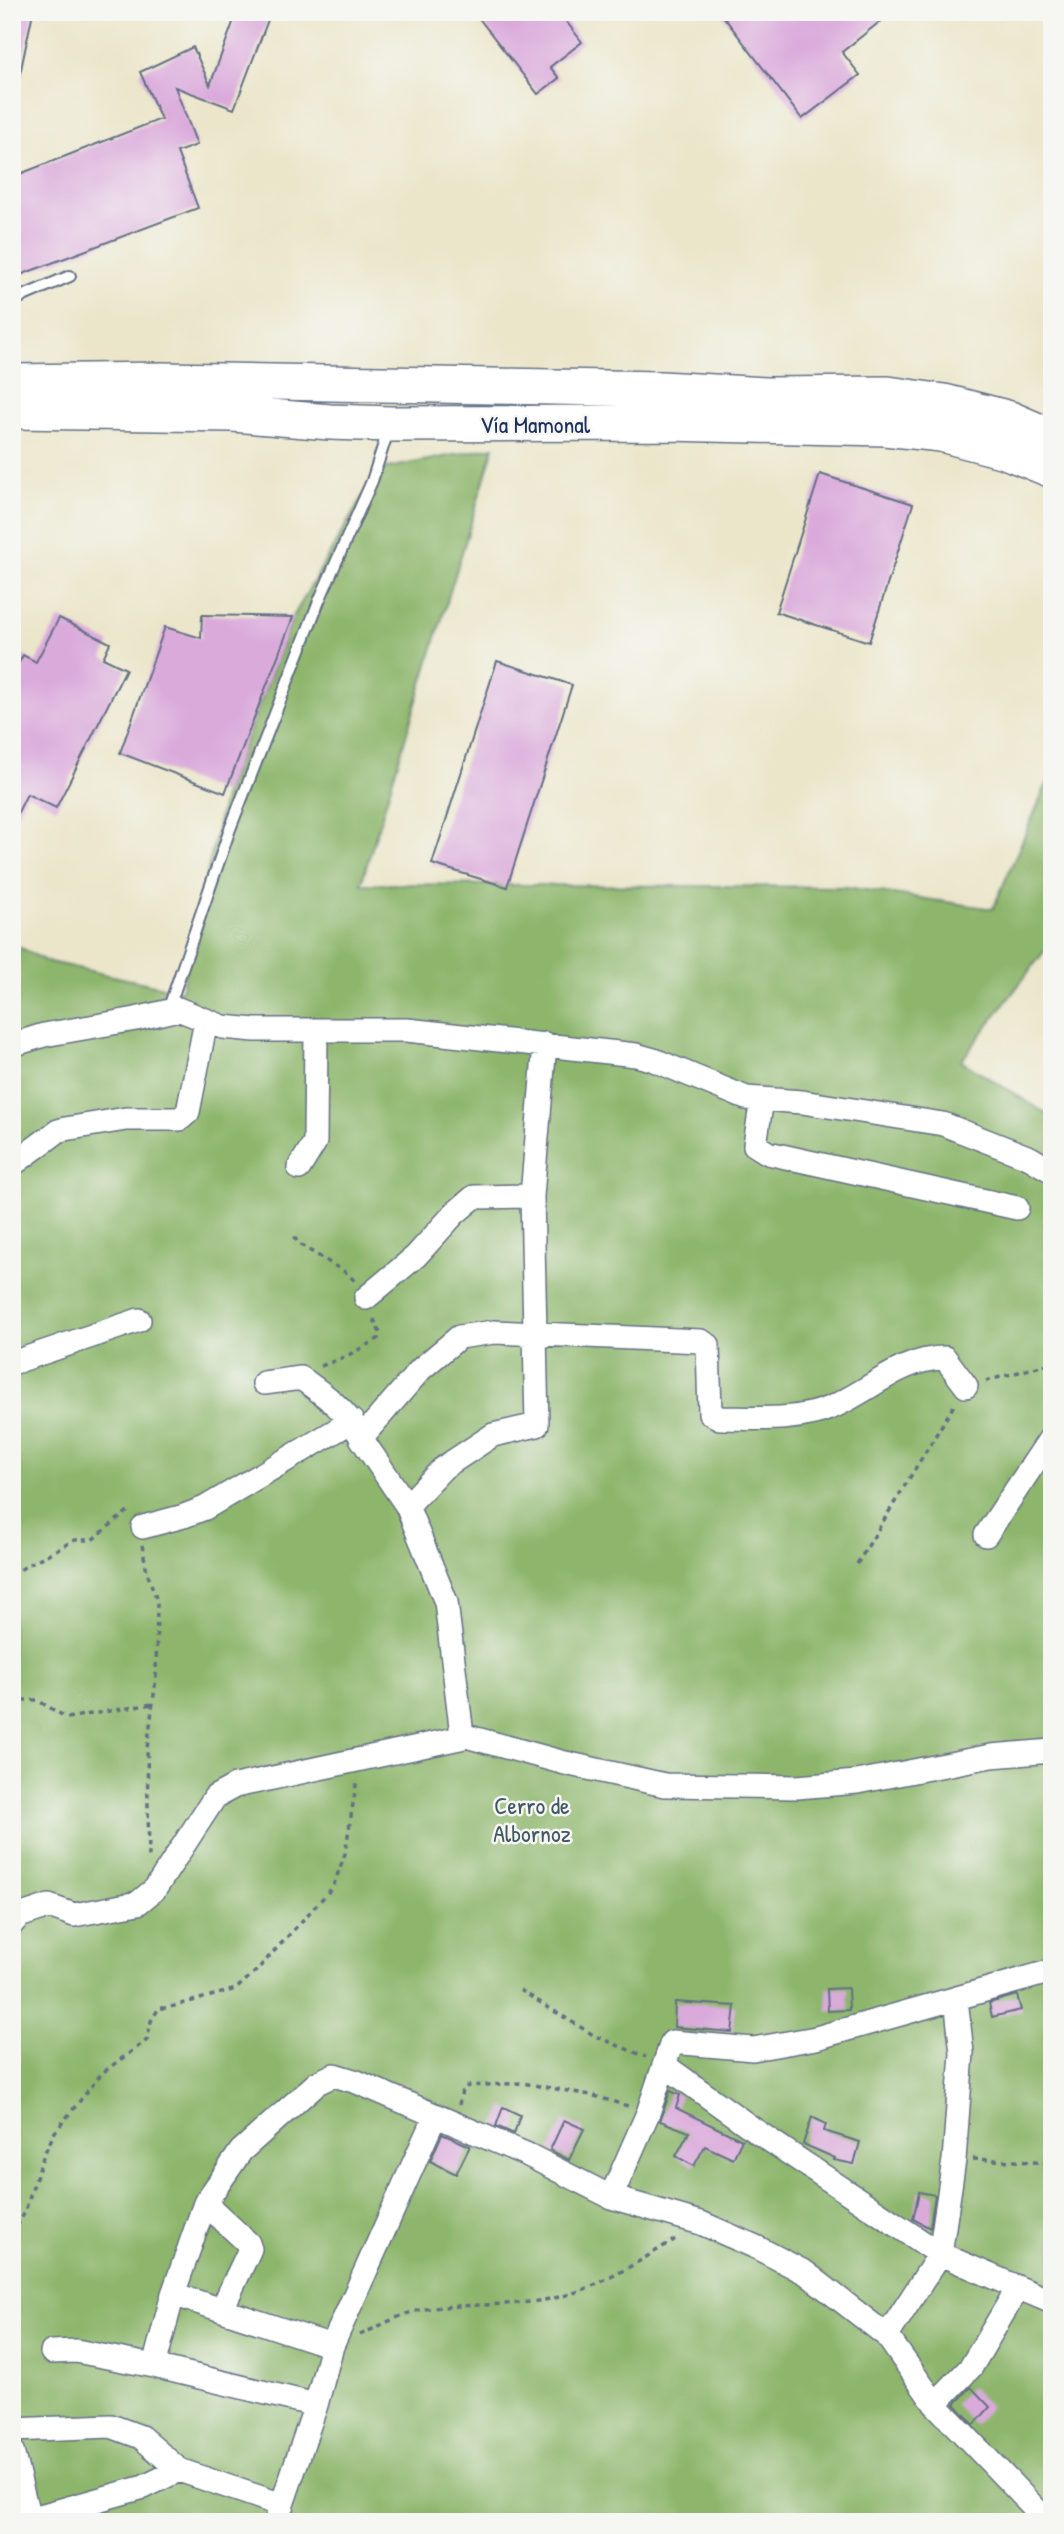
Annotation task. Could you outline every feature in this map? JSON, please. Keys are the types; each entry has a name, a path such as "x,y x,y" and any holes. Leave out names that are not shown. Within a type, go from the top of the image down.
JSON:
{"main road":[{"name":"Vía Mamonal","path":"12,382 164,380 661,388 766,395 888,394 944,402 997,415 1052,437"},
{"name":"Vía Mamonal","path":"12,411 233,414 391,424 668,423 885,428 941,434 1005,451 1052,470"}],"street":[{"path":"12,1045 44,1035 178,1009 223,1027 407,1030 636,1055 746,1098 802,1102 943,1124 1030,1158 1052,1171"},
{"path":"12,1165 58,1131 65,1129 126,1119 180,1119 188,1112 206,1021"},
{"path":"299,1168 315,1142 316,1030"},
{"path":"407,1506 443,1468 493,1435 537,1425 532,1196 545,1044"},
{"path":"762,1099 755,1145 768,1153 1017,1208"},
{"path":"366,1298 416,1256 454,1214 474,1197 532,1196"},
{"path":"12,1363 139,1320"},
{"path":"143,1527 205,1508 356,1429 458,1337 494,1332 701,1341 708,1345 709,1413 720,1418 793,1417 832,1407 903,1368 932,1358 945,1358 966,1386"},
{"path":"264,1383 301,1378 325,1395 356,1429 407,1506 446,1602 462,1735"},
{"path":"986,1535 1052,1436"},
{"path":"12,1924 19,1916 49,1906 74,1915 138,1903 155,1889 215,1797 235,1786 462,1735 565,1763 664,1785 797,1787 857,1782 991,1756 1052,1751"},
{"path":"611,2197 648,2112 670,2045 675,2041 753,2049 829,2035 1052,1971"},
{"path":"887,2336 940,2254 954,2160 962,2053 956,1998"},
{"path":"664,2065 756,2132 940,2254 1052,2302"},
{"path":"154,2366 173,2294 205,2203 241,2151 317,2083 334,2075 357,2082 528,2155 611,2197 701,2224 806,2273 887,2336 935,2404 1048,2522"},
{"path":"12,2430 111,2426 141,2437 179,2470 279,2513 316,2405 332,2346 445,2120"},
{"path":"205,2203 250,2249 222,2309"},
{"path":"935,2404 971,2367 1018,2288"},
{"path":"173,2294 332,2346"},
{"path":"52,2351 76,2351 154,2366 316,2405"},
{"path":"12,2451 23,2520 144,2487 179,2470"}],"lane":[{"path":"12,301 70,276"},
{"path":"168,1010 230,829 319,601 372,481 391,424"}],"path":[{"path":"294,1237 299,1244 345,1272 359,1286 380,1333 378,1339 301,1378"},
{"path":"857,1564 966,1386 1052,1363"},
{"path":"12,1575 75,1540 92,1540 132,1507 143,1527 142,1545 147,1572 157,1601 156,1679 147,1749 149,1860 155,1889"},
{"path":"12,1700 37,1700 67,1718 153,1704"},
{"path":"12,2235 24,2214 44,2154 55,2132 102,2073 147,2040 154,2014 159,2008 236,1989 333,1886 345,1854 361,1759"},
{"path":"520,1990 595,2036 664,2065"},
{"path":"445,2120 462,2091 468,2086 522,2083 591,2095 648,2112"},
{"path":"954,2160 991,2159 1052,2163"},
{"path":"332,2346 422,2309 507,2305 545,2300 579,2291 629,2267 701,2224"}],"green space":[{"name":"Cerro de Albornoz","path":"494,447 361,884 846,887 993,909 1052,772 1052,941 961,1061 1052,1117 1052,2522 12,2522 12,943 45,961 181,991 225,793 293,617 378,470"}],"building":[{"path":"12,12 33,12 19,79 12,78"},
{"path":"237,12 271,12 234,109 175,87 197,145 177,152 198,208 12,278 12,221 18,219 12,204 12,177 161,119 140,72 193,47 210,85"},
{"path":"474,12 559,12 582,42 550,67 559,78 538,94"},
{"path":"720,12 892,12 842,52 860,75 802,119"},
{"path":"820,474 913,504 869,642 776,612"},
{"path":"202,615 293,617 225,793 120,753 165,627 201,638"},
{"path":"59,618 110,643 103,658 126,669 56,808 27,794 12,824 12,676 23,655 36,662"},
{"path":"497,661 572,685 507,887 432,864"},
{"path":"848,1988 849,2010 828,2011 827,1989"},
{"path":"1017,1995 1021,2010 992,2017 989,2003"},
{"path":"675,2002 735,2006 732,2032 674,2027"},
{"path":"670,2091 680,2095 676,2108 742,2140 733,2159 705,2146 694,2166 676,2156 689,2132 660,2121"},
{"path":"503,2107 520,2115 514,2134 496,2126"},
{"path":"812,2117 826,2124 824,2131 860,2142 854,2164 834,2160 835,2158 803,2144"},
{"path":"564,2120 584,2129 569,2160 550,2150"},
{"path":"442,2134 470,2146 456,2174 430,2161"},
{"path":"919,2192 935,2195 930,2228 913,2219"},
{"path":"971,2387 990,2407 974,2425 955,2404"}]}
